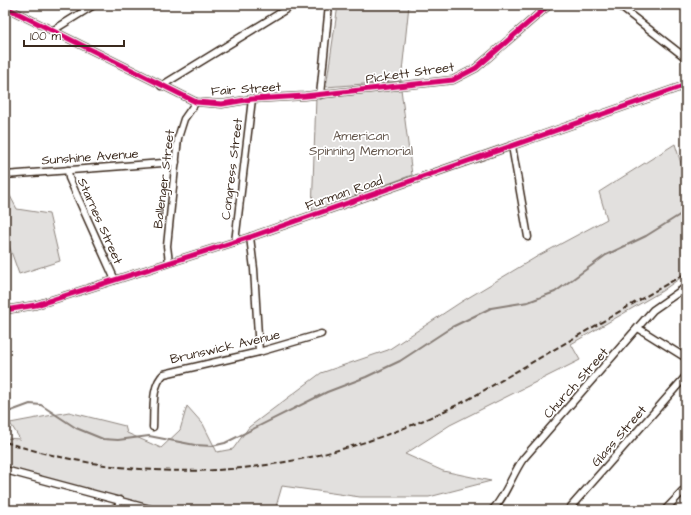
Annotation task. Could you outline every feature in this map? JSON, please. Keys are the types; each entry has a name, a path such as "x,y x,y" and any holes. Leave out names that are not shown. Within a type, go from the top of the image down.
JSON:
{"street":[{"path":"52,31 94,5"},
{"path":"161,86 293,5"},
{"path":"320,95 328,5"},
{"name":"Pickett Street","path":"320,95 442,82 462,76 476,68 549,5"},
{"path":"618,5 686,58"},
{"name":"Fair Street","path":"5,8 196,102 222,104 252,99 320,95"},
{"name":"Furman Road","path":"5,310 36,305 235,242 686,86"},
{"name":"Congress Street","path":"235,242 252,99"},
{"name":"Ballenger Street","path":"169,262 167,246 180,130 186,115 196,102"},
{"path":"512,146 528,237"},
{"name":"Sunshine Avenue","path":"5,174 176,162"},
{"name":"Starnes Street","path":"68,170 69,178 115,280"},
{"path":"250,237 254,269 259,352"},
{"name":"Church Street","path":"494,508 523,459 653,310 686,287"},
{"path":"638,328 686,358"},
{"name":"Brunswick Avenue","path":"153,426 156,387 159,379 164,374 259,352 321,334"},
{"name":"Glass Street","path":"568,510 686,376"},
{"path":"5,470 154,510"},
{"path":"665,510 686,488"},
{"path":"117,510 120,500"}],"green space":[{"path":"338,5 409,5 401,81 326,87"},
{"name":"American Spinning Memorial","path":"401,89 412,175 312,212 316,97"},
{"path":"675,144 684,173 686,172 686,274 662,291 571,344 580,360 450,425 405,454 443,471 491,481 429,497 360,497 282,486 275,510 162,510 5,468 5,438 20,439 10,423 69,412 125,426 127,433 161,448 180,430 187,406 203,424 217,452 233,449 249,427 321,373 388,350 461,302 538,256 607,219 599,192"},
{"path":"5,194 9,194 17,209 49,214 60,261 19,274 8,243 5,241"}],"waterway":[{"path":"5,411 11,411 30,404 41,405 76,428 103,439 118,440 149,436 195,445 212,446 225,443 327,392 366,377 400,361 452,327 491,308 528,302 555,292 606,255 646,236 686,211"}],"railway":[{"path":"5,442 65,458 124,467 183,471 241,468 299,459 356,445 413,425 469,399 686,273"}],"cycle path":[{"path":"5,7 196,102 222,104 252,99 305,96 453,80 476,68 549,5"},
{"path":"5,310 36,305 250,237 686,85"}]}
